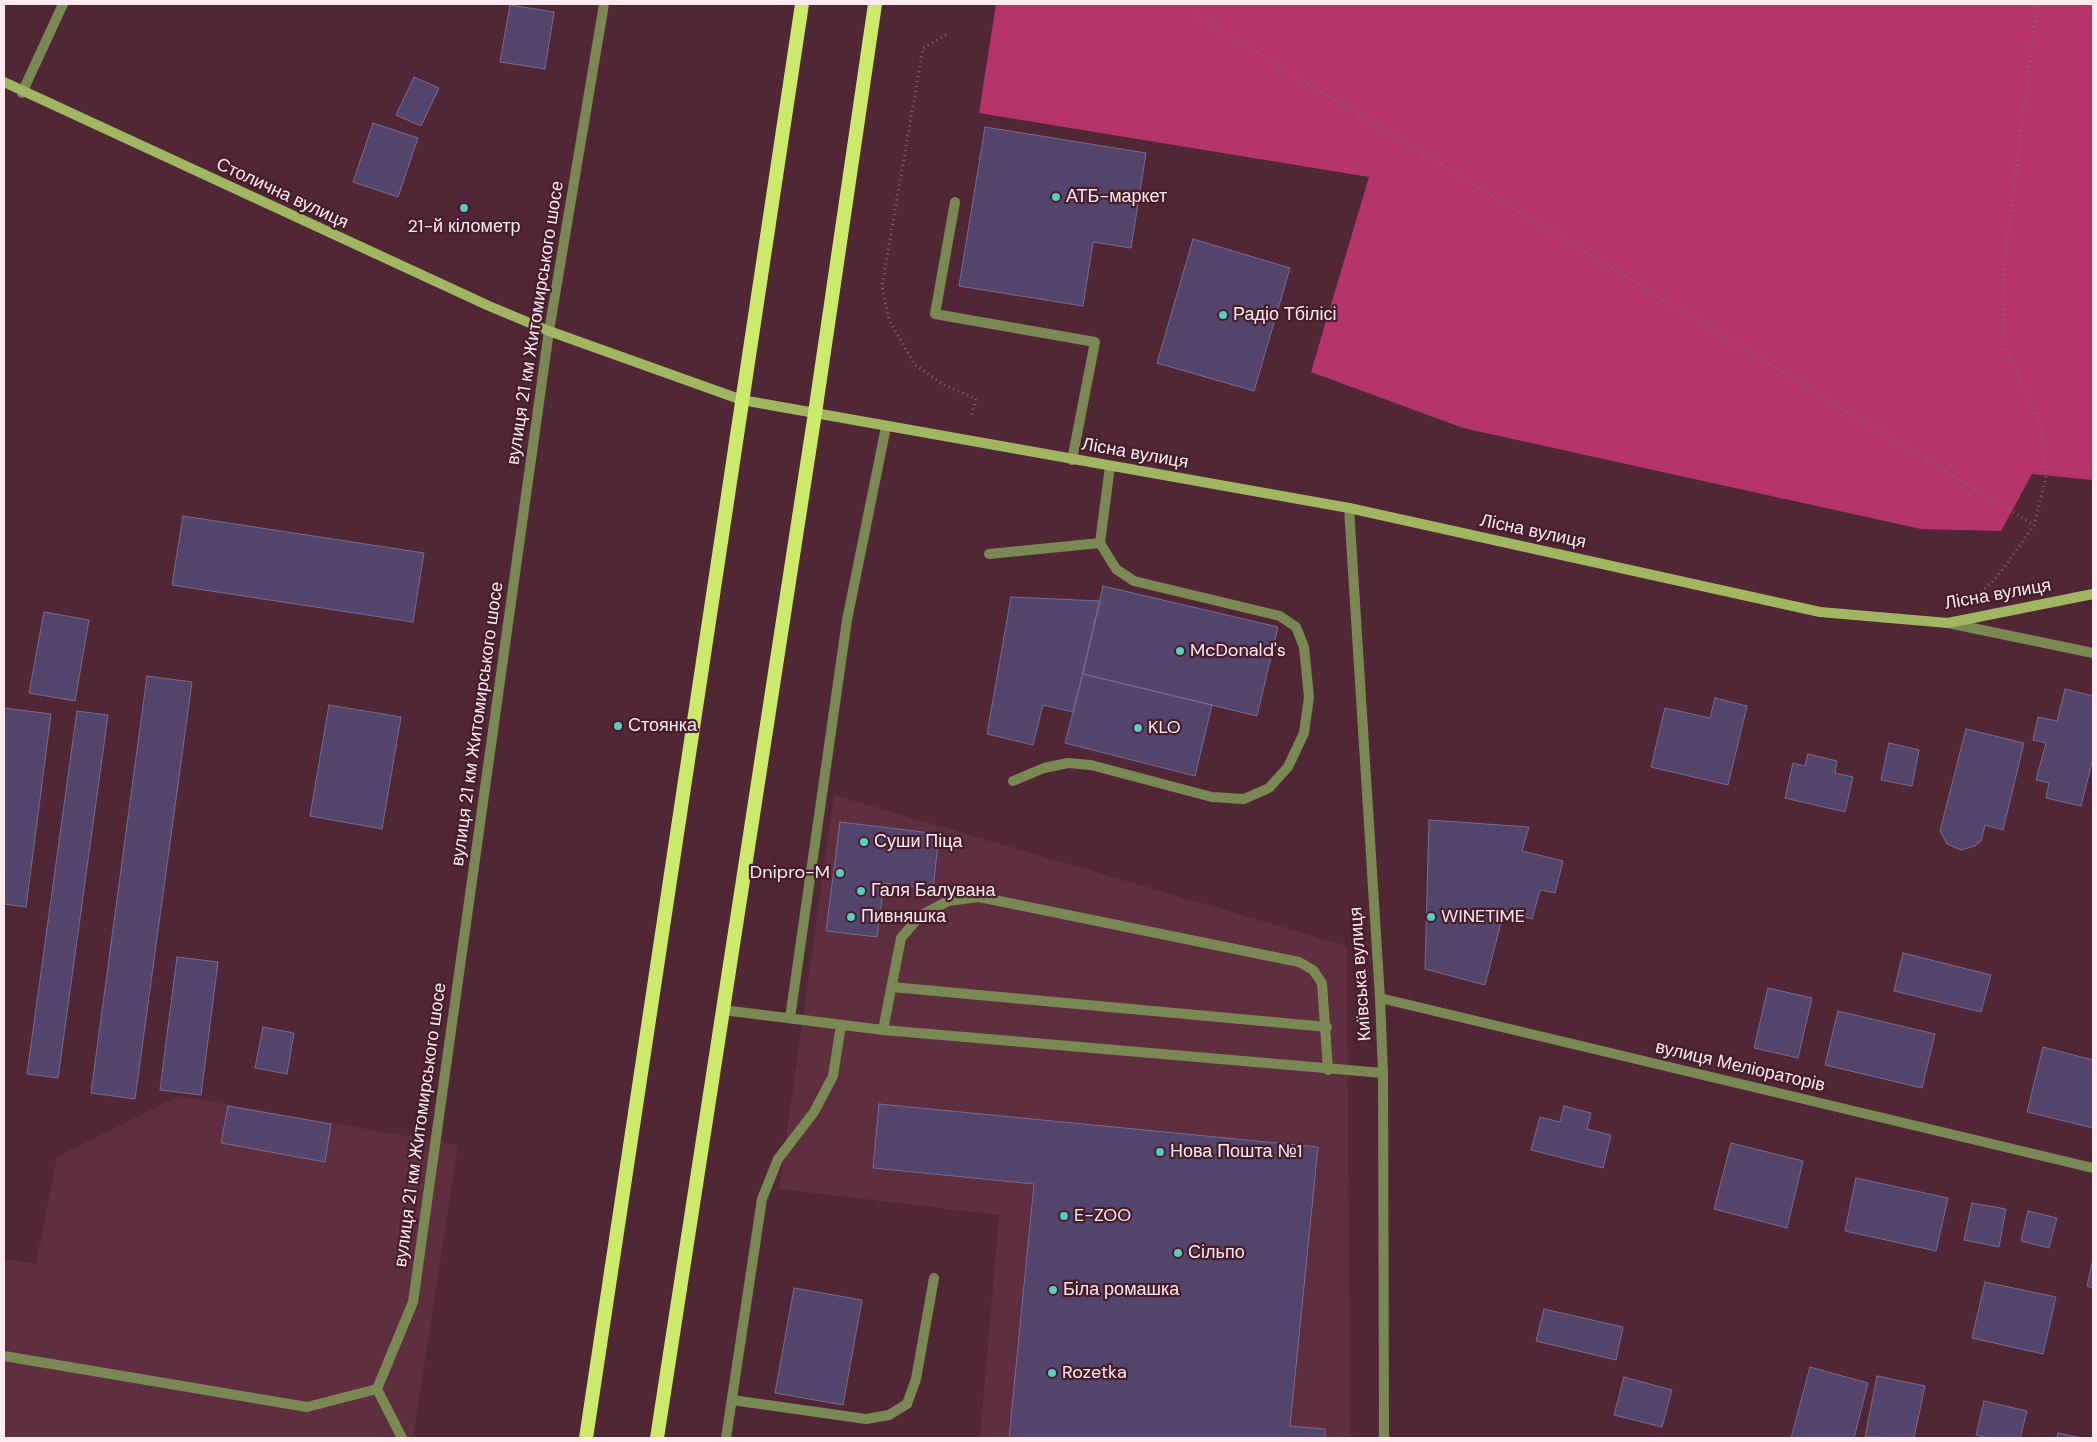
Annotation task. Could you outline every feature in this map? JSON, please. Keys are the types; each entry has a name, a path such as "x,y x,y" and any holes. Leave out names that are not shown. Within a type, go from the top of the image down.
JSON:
{"highway":[{"path":"586,1438 802,4"},
{"path":"657,1438 815,413 875,4"}],"main road":[{"name":"Столична вулиця","path":"4,82 22,93 489,306 550,331 742,400"},
{"name":"Лісна вулиця","path":"742,400 1349,508 1820,612 1948,623 2093,594"}],"street":[{"path":"22,93 63,4"},
{"name":"вулиця 21 км Житомирського шосе","path":"377,1389 413,1302 550,331 604,4"},
{"path":"955,202 935,314 1095,342 1072,460"},
{"path":"790,1018 847,620 886,427"},
{"path":"1013,782 1044,768 1068,763 1091,765 1212,797 1244,798 1269,788 1288,767 1304,733 1309,697 1304,647 1296,627 1280,616 1134,581 1116,569 1100,543 1110,466"},
{"name":"Київська вулиця","path":"1349,508 1380,998 1383,1073 1384,1438"},
{"path":"989,554 1100,543"},
{"path":"1948,623 2093,653"},
{"path":"883,1030 901,938 920,916 948,901 979,897 1299,962 1313,970 1322,983 1327,1027 1328,1070"},
{"path":"892,987 1327,1027"},
{"name":"вулиця Меліораторів","path":"1380,998 2093,1168"},
{"path":"723,1010 883,1030 1328,1070 1383,1073"},
{"path":"726,1438 762,1199 778,1159 814,1112 833,1076 841,1025"},
{"path":"732,1400 866,1418 889,1415 907,1404 916,1379 934,1278"},
{"path":"4,1356 307,1407 377,1389 402,1438"}],"path":[{"path":"1948,623 1998,576 2034,525 2046,478 2041,428 2004,343 2004,265 2037,4"},
{"path":"1197,16 2034,525"},
{"path":"946,35 923,48 882,286 889,320 915,365 944,385 976,399 965,441"}],"shaded area":[{"path":"996,4 2093,4 2093,480 2032,474 2001,531 1921,529 1463,428 1311,372 1369,177 979,113"},
{"path":"834,795 1347,946 1350,1438 980,1438 999,1215 779,1189"},
{"path":"178,1096 458,1145 413,1438 4,1438 4,1259 36,1264 57,1157"}],"building":[{"path":"510,5 554,12 545,69 500,62"},
{"path":"414,77 439,88 421,126 396,115"},
{"path":"373,123 418,138 398,197 353,182"},
{"name":"АТБ-маркет","path":"985,127 1146,153 1131,248 1093,242 1083,306 959,286"},
{"name":"Радіо Тбілісі","path":"1193,239 1290,268 1254,391 1157,363"},
{"path":"183,516 424,553 413,622 172,585"},
{"name":"McDonald's","path":"1103,586 1278,627 1257,716 1083,674"},
{"path":"1011,597 1100,601 1073,712 1043,705 1033,745 987,734"},
{"path":"44,612 89,620 75,701 29,693"},
{"name":"KLO","path":"1083,674 1212,705 1195,776 1065,743"},
{"path":"147,676 192,682 135,1099 91,1093"},
{"path":"2065,689 2093,696 2093,758 2081,806 2046,798 2049,783 2036,780 2046,743 2033,740 2038,717 2057,721"},
{"path":"1715,698 1747,706 1728,785 1651,767 1665,708 1710,718"},
{"path":"329,705 401,717 382,829 310,816"},
{"path":"4,708 51,714 26,907 4,904"},
{"path":"77,711 108,715 58,1078 27,1074"},
{"path":"1966,729 2024,743 2003,830 1985,825 1981,841 1975,846 1961,850 1947,844 1940,831"},
{"path":"1889,743 1919,750 1912,786 1881,780"},
{"path":"1808,754 1837,761 1835,773 1853,777 1845,812 1785,798 1793,763 1805,766"},
{"path":"1429,820 1529,827 1522,851 1563,861 1555,893 1540,890 1532,919 1504,911 1485,985 1425,969"},
{"path":"840,822 939,834 933,889 884,883 877,937 826,931"},
{"path":"1903,953 1991,975 1981,1012 1894,991"},
{"path":"177,957 218,962 201,1095 160,1090"},
{"path":"1768,988 1812,998 1798,1058 1754,1048"},
{"path":"1838,1011 1935,1034 1922,1088 1825,1065"},
{"path":"263,1027 294,1033 287,1074 255,1068"},
{"path":"2043,1047 2093,1060 2093,1128 2027,1112"},
{"path":"879,1104 1318,1147 1290,1426 1325,1429 1325,1438 1009,1438 1034,1184 873,1168"},
{"path":"228,1106 331,1124 325,1162 221,1143"},
{"path":"1564,1106 1591,1113 1587,1129 1611,1135 1603,1168 1531,1150 1540,1117 1560,1122"},
{"path":"1731,1143 1803,1161 1787,1228 1714,1209"},
{"path":"1856,1178 1948,1198 1936,1251 1845,1231"},
{"path":"1972,1203 2006,1209 1999,1247 1964,1240"},
{"path":"2028,1211 2057,1218 2049,1248 2021,1241"},
{"path":"2093,1259 2093,1288 2087,1286"},
{"path":"1985,1282 2056,1297 2043,1354 1972,1338"},
{"path":"794,1288 862,1300 843,1405 775,1393"},
{"path":"1544,1309 1623,1327 1616,1360 1536,1341"},
{"path":"1810,1367 1868,1383 1854,1438 1791,1438"},
{"path":"1877,1376 1925,1386 1914,1438 1865,1437"},
{"path":"1624,1377 1672,1390 1662,1427 1614,1415"},
{"path":"1984,1401 2027,1411 2020,1438 1989,1438 1976,1435"},
{"path":"2058,1433 2082,1438 2057,1438"}],"place":[{"name":"АТБ-маркет","path":"1056,197"},
{"name":"21-й кілометр","path":"464,208"},
{"name":"Радіо Тбілісі","path":"1223,315"},
{"name":"McDonald's","path":"1180,651"},
{"name":"Стоянка","path":"618,726"},
{"name":"KLO","path":"1138,728"},
{"name":"Суши Піца","path":"864,842"},
{"name":"Dnipro-M","path":"840,873"},
{"name":"Галя Балувана","path":"861,891"},
{"name":"Пивняшка","path":"851,917"},
{"name":"WINETIME","path":"1431,917"},
{"name":"Нова Пошта №1","path":"1160,1152"},
{"name":"E-ZOO","path":"1064,1216"},
{"name":"Сільпо","path":"1178,1253"},
{"name":"Біла ромашка","path":"1053,1290"},
{"name":"Rozetka","path":"1052,1373"}]}
